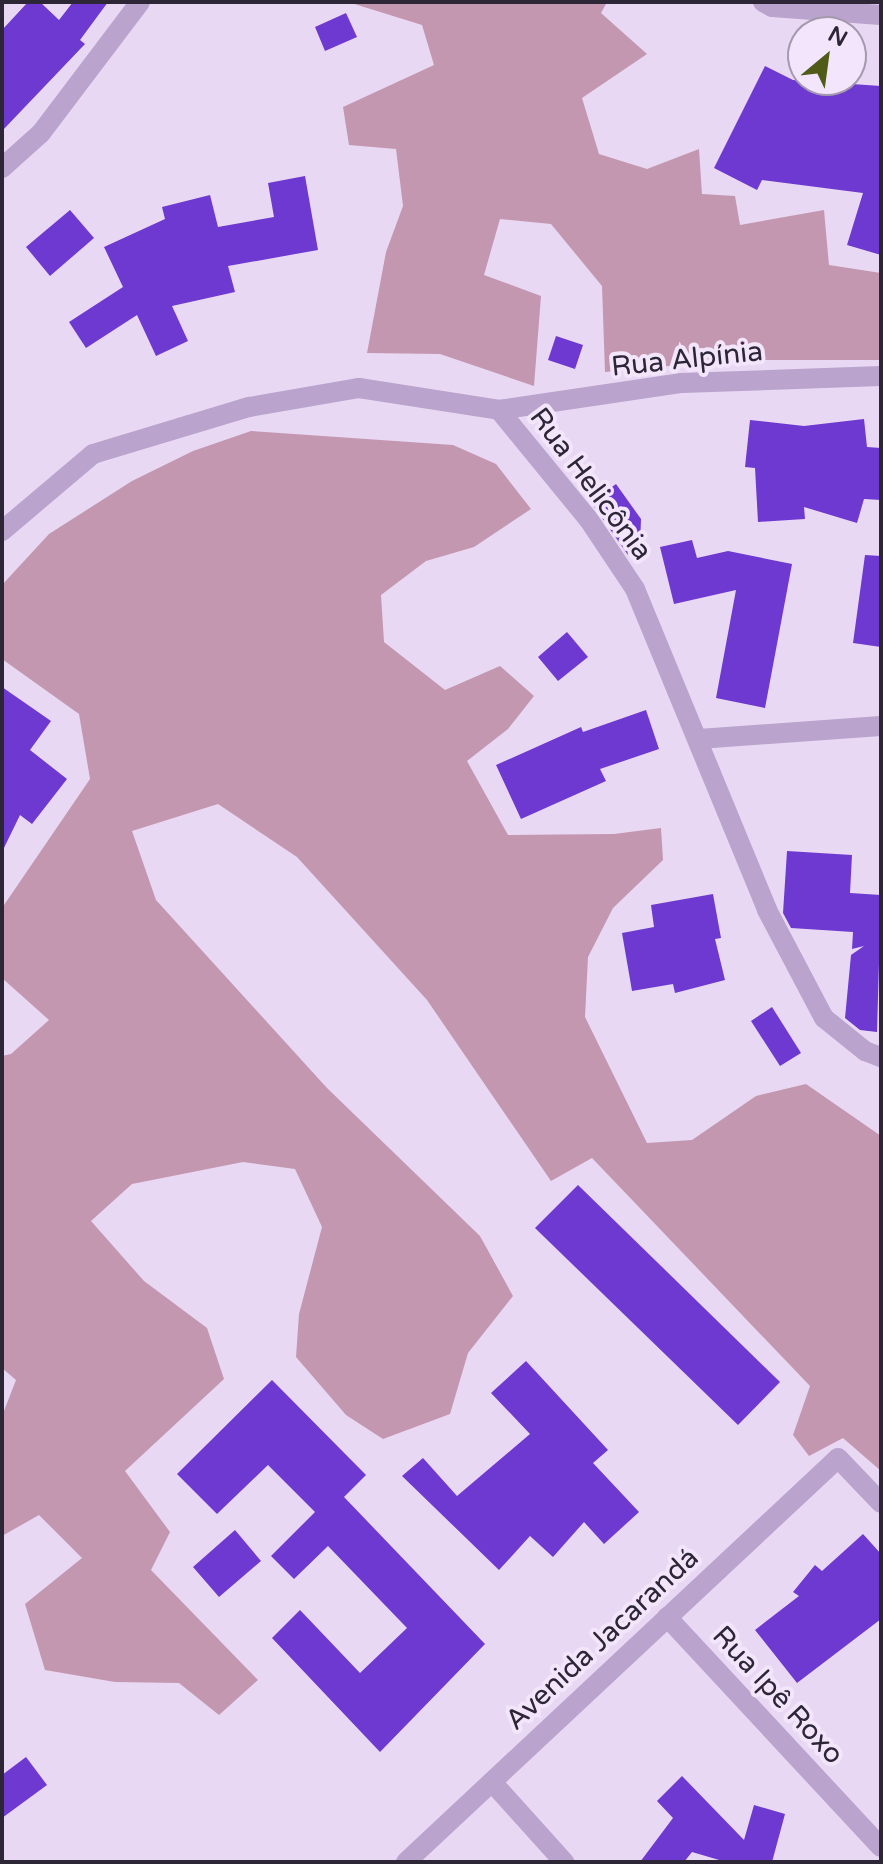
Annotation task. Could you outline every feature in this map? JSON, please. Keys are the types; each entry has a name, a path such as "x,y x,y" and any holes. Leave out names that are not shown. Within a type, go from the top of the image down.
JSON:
{"street":[{"path":"2,168 51,121 140,2"},
{"path":"763,2 772,7 881,15"},
{"name":"Rua Alpínia","path":"499,410 682,383 881,376"},
{"name":"Rua Helicônia","path":"2,531 93,454 249,407 359,388 499,410 589,520 635,589 767,910 824,1018 865,1051 881,1057"},
{"path":"699,739 881,726"},
{"name":"Avenida Jacarandá","path":"406,1862 838,1458 881,1503"},
{"name":"Rua Ipê Roxo","path":"667,1617 881,1847"},
{"path":"492,1782 564,1862"}],"shaded area":[{"path":"348,2 607,2 601,13 647,54 582,98 599,154 647,169 699,149 702,194 735,196 740,225 824,210 829,265 881,273 881,360 733,360 605,372 602,286 551,224 500,219 484,275 541,296 534,386 440,354 367,353 386,252 403,206 396,149 349,145 343,107 434,65 422,25"},
{"path":"251,431 453,445 496,464 531,509 474,547 426,561 381,595 384,642 445,690 500,666 534,696 508,729 467,761 508,835 614,834 661,828 663,860 613,908 588,957 585,1017 647,1143 692,1140 756,1096 806,1084 881,1136 881,1471 843,1438 809,1456 793,1435 810,1386 592,1158 551,1181 427,1000 297,857 218,804 132,831 156,900 327,1088 480,1236 513,1296 468,1353 450,1414 383,1439 346,1415 296,1357 299,1314 322,1227 295,1169 243,1162 132,1184 91,1221 144,1281 207,1328 224,1379 125,1471 170,1532 151,1570 258,1680 219,1715 179,1683 115,1682 45,1670 25,1604 82,1558 39,1515 2,1536 2,1416 16,1380 2,1368 2,1056 11,1054 49,1020 2,978 2,908 90,779 79,714 2,659 2,585 49,534 132,481 193,451"}],"building":[{"path":"28,2 40,2 59,20 73,2 108,2 80,40 85,44 2,131 2,30"},
{"path":"346,13 357,37 325,51 315,27"},
{"path":"765,66 787,77 787,96 867,96 867,85 881,86 881,255 847,245 863,193 762,180 757,190 714,168"},
{"path":"305,176 318,250 228,266 235,292 172,306 188,341 156,356 137,315 86,348 69,322 123,287 104,247 165,219 162,207 210,195 218,227 274,217 268,183"},
{"path":"70,210 94,238 50,276 26,247"},
{"path":"556,336 583,345 575,369 548,360"},
{"path":"864,419 867,447 881,448 881,500 864,499 857,523 804,507 805,519 758,522 755,468 745,467 750,420 804,426"},
{"path":"616,484 641,519 640,546 628,555 591,502"},
{"path":"692,540 697,558 728,551 792,564 765,708 716,698 736,590 674,604 660,547"},
{"path":"865,555 881,556 881,647 853,643"},
{"path":"567,632 588,657 558,681 538,657"},
{"path":"2,687 51,721 30,750 67,779 32,824 20,815 2,852"},
{"path":"646,710 659,749 600,769 606,781 521,819 496,765 581,727 583,732"},
{"path":"787,851 852,855 850,893 881,895 877,1032 860,1030 845,1018 851,955 864,946 852,949 853,932 791,928 783,913"},
{"path":"713,894 721,938 715,939 725,980 675,993 673,984 632,991 622,933 654,927 651,905"},
{"path":"772,1007 801,1053 780,1066 751,1021"},
{"path":"578,1185 780,1382 738,1425 535,1228"},
{"path":"526,1361 608,1450 593,1463 639,1512 604,1544 584,1522 553,1557 530,1536 499,1570 402,1476 423,1458 457,1496 530,1434 491,1393"},
{"path":"272,1380 366,1475 344,1497 485,1644 380,1752 272,1638 300,1610 360,1673 407,1628 328,1546 294,1579 271,1556 315,1512 268,1465 217,1514 177,1474"},
{"path":"235,1530 261,1561 219,1597 193,1567"},
{"path":"863,1534 881,1554 881,1619 797,1683 755,1630 799,1596 793,1592 815,1565 822,1571"},
{"path":"26,1757 47,1785 2,1818 2,1775"},
{"path":"682,1776 744,1840 754,1805 785,1814 772,1862 726,1862 692,1852 684,1862 640,1862 673,1818 657,1801"}]}
